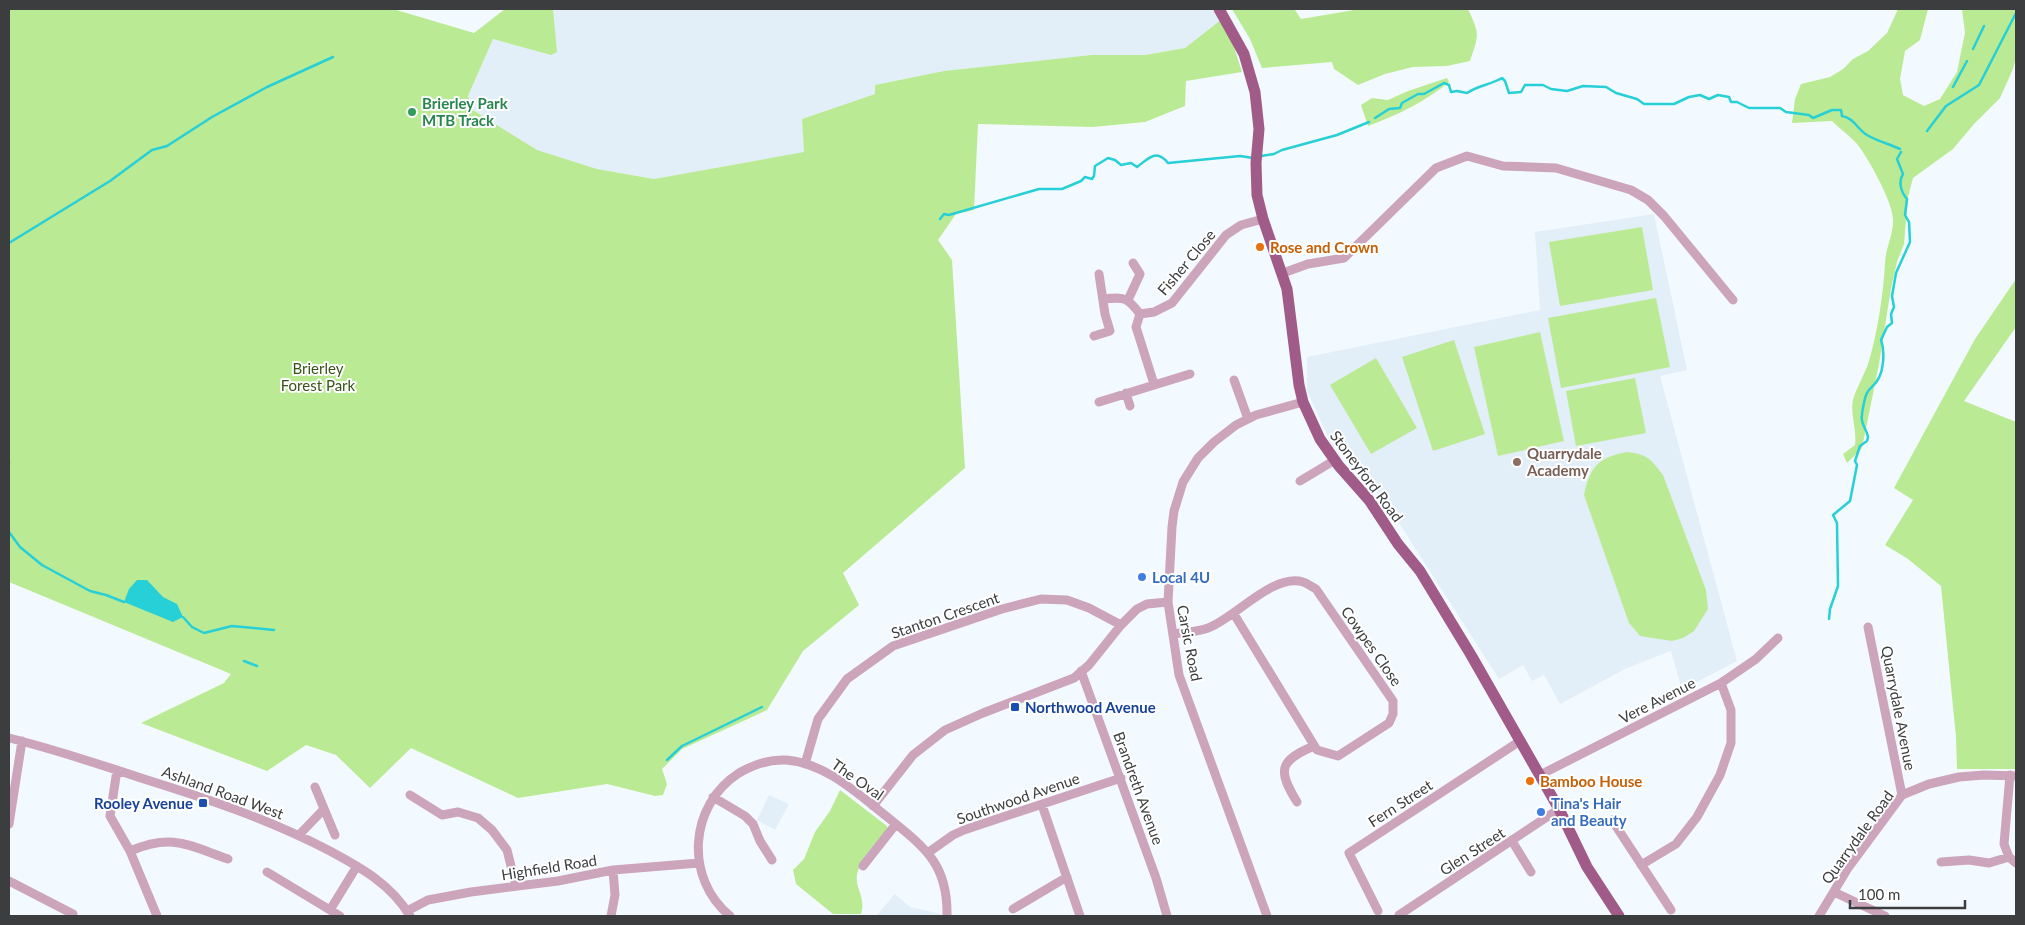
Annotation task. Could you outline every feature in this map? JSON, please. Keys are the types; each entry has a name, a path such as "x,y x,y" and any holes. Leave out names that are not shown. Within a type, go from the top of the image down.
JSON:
{"main road":[{"name":"Stoneyford Road","path":"1219,9 1244,54 1258,110 1257,195 1263,219 1283,273 1292,314 1299,386 1303,402 1320,439 1369,500 1398,544 1420,571 1540,775 1559,809 1586,867 1618,916"}],"street":[{"path":"1283,273 1308,264 1344,258 1436,168 1467,156 1504,166 1556,168 1631,190 1648,200 1664,216 1733,300"},
{"name":"Fisher Close","path":"1140,314 1154,312 1172,303 1233,229 1240,225 1263,219"},
{"path":"1128,300 1140,274 1134,263"},
{"path":"1094,336 1110,331 1099,274"},
{"path":"1104,299 1123,297 1140,314 1136,327 1154,384"},
{"path":"1098,402 1190,374"},
{"path":"1234,380 1248,419"},
{"path":"1126,393 1130,406"},
{"name":"Carsic Road","path":"1267,916 1179,675 1168,602 1172,527 1176,503 1183,482 1198,458 1214,442 1225,432 1248,419 1303,402"},
{"path":"1300,481 1335,460"},
{"name":"Cowpes Close","path":"1174,634 1208,629 1234,614 1274,586 1293,581 1303,582 1316,589 1393,701 1393,714 1389,723 1338,756 1317,750 1314,746"},
{"name":"Stanton Crescent","path":"805,764 818,718 847,679 893,646 1002,609 1041,599 1067,600 1089,608 1121,625"},
{"path":"873,806 913,755 945,730 983,713 1074,678 1089,665 1136,609 1147,604 1168,602"},
{"path":"1234,614 1314,746 1296,755 1286,765 1285,783 1297,802"},
{"name":"Quarrydale Avenue","path":"1868,627 1902,795"},
{"name":"Vere Avenue","path":"1540,775 1721,683 1756,659 1778,638"},
{"name":"Brandreth Avenue","path":"1081,671 1121,778 1156,878 1167,916"},
{"path":"1641,865 1676,844 1697,818 1720,775 1731,743 1731,710 1721,683"},
{"name":"Ashland Road West","path":"9,738 117,770 238,810 299,835 377,879 393,893 408,914"},
{"path":"9,824 22,741"},
{"name":"Fern Street","path":"1378,911 1349,853 1520,741"},
{"name":"The Oval","path":"730,916 715,902 708,890 699,863 699,833 704,814 713,797 734,776 760,763 786,760 805,764 838,779 929,852 944,885 948,904 947,916"},
{"path":"117,770 110,816 130,851 157,916"},
{"path":"1941,862 1969,860 1990,863 2012,860 2004,844 2013,776"},
{"name":"Quarrydale Road","path":"1819,916 1848,868 1902,795 1929,784 1959,777 2013,776"},
{"name":"Southwood Avenue","path":"929,852 953,835 964,830 1121,778"},
{"path":"315,787 335,834"},
{"path":"410,795 442,815 458,812 478,818 492,830 507,850 516,886"},
{"path":"713,797 745,816 753,824 760,841 772,860"},
{"path":"1042,805 1080,916"},
{"path":"299,835 324,809"},
{"name":"Glen Street","path":"1399,916 1559,809"},
{"path":"1612,820 1671,910"},
{"path":"863,866 896,824"},
{"path":"130,851 142,845 166,840 181,843 228,859"},
{"path":"1512,841 1530,872"},
{"name":"Highfield Road","path":"408,914 428,900 558,881 613,870 699,863"},
{"path":"330,910 357,866"},
{"path":"611,916 615,895 613,870"},
{"path":"267,872 340,916"},
{"path":"1013,909 1068,877"},
{"path":"9,881 73,914"},
{"path":"1834,892 1886,916"}],"shaded area":[{"path":"553,9 1214,9 1222,19 1185,48 1145,55 1091,55 944,71 875,85 875,94 802,119 805,152 654,179 597,169 536,150 473,110 468,96 493,39 551,55"},
{"name":"Quarrydale Academy","path":"1654,214 1687,370 1660,376 1737,661 1682,690 1671,651 1627,668 1560,704 1544,675 1532,681 1523,665 1499,679 1392,512 1364,476 1336,447 1333,448 1307,391 1307,357 1540,310 1535,232"},
{"path":"769,795 789,804 775,830 757,820"},
{"path":"895,894 910,907 941,914 940,916 876,916"}],"green space":[{"name":"Brierley Forest Park","path":"9,9 393,9 474,33 505,9 553,9 557,52 551,55 493,39 468,96 473,110 537,150 597,169 654,179 804,152 802,119 875,94 875,85 944,71 1091,55 1145,55 1185,48 1222,19 1242,72 1186,81 1185,106 1145,122 1093,127 978,124 974,210 956,214 938,240 952,260 965,468 843,573 859,605 803,651 767,710 682,749 662,769 667,784 663,795 655,796 607,784 518,798 411,748 370,788 336,755 306,745 267,771 141,723 224,683 231,674 9,582"},
{"path":"1232,9 1295,10 1301,19 1360,9 1468,9 1475,24 1477,35 1470,61 1447,66 1413,67 1385,74 1358,85 1334,69 1332,62 1262,68 1250,39"},
{"path":"1898,9 1928,9 1920,40 1905,51 1900,79 1903,95 1924,106 1940,99 1957,72 1965,33 1962,9 2016,9 2016,57 2013,69 2000,98 1953,149 1913,178 1908,197 1904,244 1897,262 1891,288 1879,364 1862,448 1847,463 1843,454 1855,445 1853,400 1869,361 1877,325 1883,288 1885,258 1893,225 1892,212 1885,192 1873,169 1862,150 1848,135 1832,121 1792,123 1795,99 1801,84 1830,77 1843,69 1853,59 1868,51 1887,33"},
{"path":"1447,78 1449,82 1421,102 1368,126 1361,105 1372,98 1388,100"},
{"path":"1642,227 1653,290 1560,306 1549,242"},
{"path":"2016,279 2016,327 1964,401 2016,422 2016,769 1957,769 1956,737 1941,586 1908,559 1885,545 1913,500 1894,488 1975,339"},
{"path":"1656,298 1670,367 1561,388 1548,318"},
{"path":"1540,332 1564,441 1498,456 1474,347"},
{"path":"1454,340 1485,434 1433,451 1402,357"},
{"path":"1376,358 1417,428 1371,454 1330,385"},
{"path":"1635,378 1646,433 1576,446 1566,391"},
{"path":"1627,452 1648,458 1663,475 1706,590 1708,609 1694,631 1683,638 1672,641 1640,636 1629,623 1584,495 1589,477 1602,460"},
{"path":"840,790 887,826 888,829 867,854 859,868 857,883 862,902 861,914 833,914 796,884 793,870 804,859 815,832 830,811"}],"water":[{"path":"137,580 147,580 163,597 177,604 183,617 173,622 124,602 129,589"}],"waterway":[{"path":"1927,131 1946,106 1979,85 2016,13"},
{"path":"1973,49 1984,26"},
{"path":"9,243 110,181 152,150 167,146 212,117 267,87 333,57"},
{"path":"1953,87 1967,61"},
{"path":"1375,118 1389,109 1400,108 1402,103 1444,83 1449,85 1451,92 1467,93 1502,78 1509,93 1521,92 1525,85 1543,85 1551,89 1567,91 1583,86 1606,87 1616,93 1637,99 1644,104 1674,104 1689,97 1700,95 1709,99 1718,95 1729,97 1731,102 1737,102 1749,108 1780,108 1786,112 1809,115 1813,118 1832,110 1841,110 1842,116 1850,119 1867,135 1900,149"},
{"path":"1261,156 1274,154 1282,150 1337,135 1369,122"},
{"path":"1829,619 1830,609 1838,586 1837,523 1833,515 1850,501 1857,465 1855,461 1860,446 1867,441 1868,437 1862,418 1864,404 1868,391 1877,381 1881,372 1883,355 1881,340 1887,327 1892,323 1891,314 1894,307 1892,296 1896,273 1910,242 1909,222 1905,215 1907,199 1901,187 1903,174 1897,159 1901,152"},
{"path":"940,219 944,214 949,215 1039,189 1062,189 1081,181 1085,177 1092,179 1095,166 1108,158 1115,160 1121,165 1131,163 1137,167 1152,156 1160,156 1168,163 1240,156 1253,158"},
{"path":"9,532 20,547 42,565 90,591 124,602"},
{"path":"183,617 192,627 204,633 232,626 274,630"},
{"path":"244,661 257,666"},
{"path":"667,760 682,746 762,707"}],"place":[{"name":"Brierley Park MTB Track","path":"412,112"},
{"name":"Rose and Crown","path":"1260,247"},
{"name":"Quarrydale Academy","path":"1517,462"},
{"name":"Local 4U","path":"1142,577"},
{"name":"Northwood Avenue","path":"1015,707"},
{"name":"Bamboo House","path":"1530,781"},
{"name":"Rooley Avenue","path":"203,803"},
{"name":"Tina's Hair and Beauty","path":"1541,812"}]}
